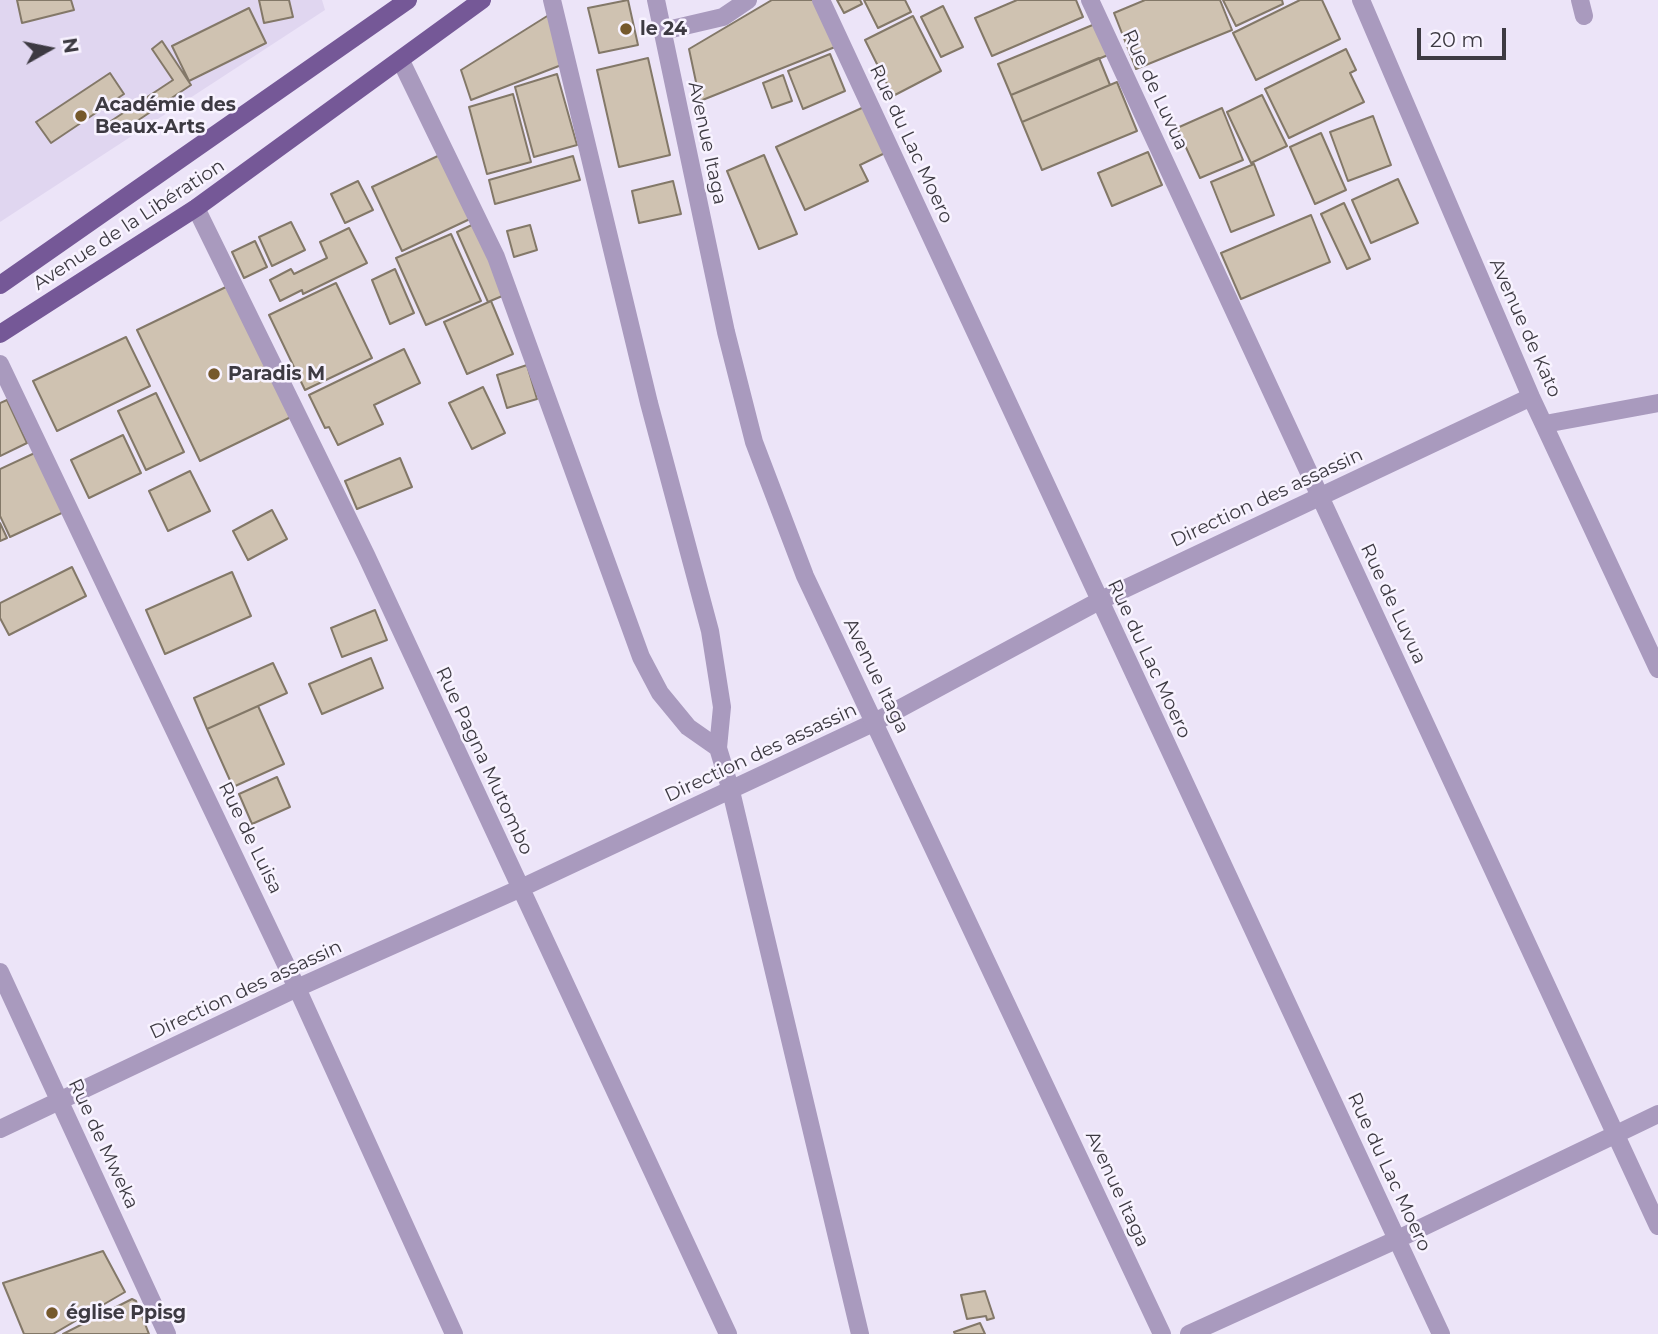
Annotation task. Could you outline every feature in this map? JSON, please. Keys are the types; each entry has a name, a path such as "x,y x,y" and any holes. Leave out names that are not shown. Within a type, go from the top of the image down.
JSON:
{"main road":[{"name":"Avenue de la Libération","path":"0,285 408,0"},
{"name":"Avenue de la Libération","path":"0,334 196,208 482,0"}],"street":[{"path":"552,0 649,403 710,631 722,706 718,748 731,790 860,1334"},
{"name":"Avenue Itaga","path":"656,0 723,319 754,442 805,576 1162,1334"},
{"path":"663,31 723,18 748,0"},
{"name":"Rue du Lac Moero","path":"821,0 1441,1334"},
{"name":"Rue de Luvua","path":"1090,0 1658,1226"},
{"name":"Avenue de Kato","path":"1361,0 1531,397 1658,668"},
{"path":"401,61 496,257 641,657 660,693 688,727 718,748"},
{"name":"Rue Pagna Mutombo","path":"196,208 366,555 728,1334"},
{"name":"Rue de Luisa","path":"0,364 298,988 454,1334"},
{"name":"Direction des assassin","path":"0,1129 298,988 519,889 875,722 1099,601 1531,397"},
{"path":"1545,424 1658,403"},
{"name":"Rue de Mweka","path":"0,972 167,1334"},
{"path":"1189,1334 1398,1239 1658,1114"}],"shaded area":[{"name":"Académie des Beaux-Arts","path":"0,0 322,0 325,10 0,222"}],"building":[{"path":"17,0 71,0 74,10 22,23"},
{"path":"259,0 289,0 293,17 264,23"},
{"path":"628,0 638,45 599,53 588,8"},
{"path":"772,0 815,0 835,47 700,101 689,49"},
{"path":"837,0 860,0 862,4 844,13"},
{"path":"864,0 905,0 911,12 878,28"},
{"path":"1017,0 1076,0 1083,17 992,56 975,18"},
{"path":"1145,0 1220,0 1232,30 1136,69 1114,13"},
{"path":"1223,0 1282,0 1283,4 1236,26"},
{"path":"1300,0 1322,0 1340,39 1256,80 1233,33"},
{"path":"943,6 963,47 941,57 921,17"},
{"path":"249,8 266,43 189,81 172,46"},
{"path":"552,13 564,64 471,100 461,70"},
{"path":"913,16 941,71 893,96 865,40"},
{"path":"1095,24 1108,55 1011,95 998,64"},
{"path":"162,41 191,85 119,133 111,121 173,80 152,49"},
{"path":"1346,49 1356,70 1350,73 1364,102 1289,138 1265,89"},
{"path":"830,54 845,91 803,109 788,71"},
{"path":"648,58 670,155 619,167 597,70"},
{"path":"1099,58 1110,85 1022,122 1011,95"},
{"path":"110,73 124,94 51,143 36,122"},
{"path":"557,74 577,145 534,157 515,87"},
{"path":"783,75 792,101 772,108 763,83"},
{"path":"1117,82 1137,131 1042,170 1022,122"},
{"path":"513,94 531,162 487,174 469,107"},
{"path":"1262,95 1287,146 1251,163 1227,112"},
{"path":"864,107 885,153 860,165 868,181 805,210 776,147"},
{"path":"1222,108 1243,160 1200,178 1177,128"},
{"path":"1373,116 1391,165 1348,181 1330,132"},
{"path":"1321,133 1346,190 1315,204 1290,147"},
{"path":"1148,152 1162,185 1112,206 1098,173"},
{"path":"442,154 472,218 402,251 372,187"},
{"path":"764,155 797,234 759,249 727,171"},
{"path":"573,156 580,180 495,204 489,180"},
{"path":"1254,164 1274,215 1231,232 1211,182"},
{"path":"1398,179 1418,223 1371,243 1352,200"},
{"path":"358,181 373,210 345,223 331,194"},
{"path":"673,181 681,214 639,223 632,191"},
{"path":"1344,203 1370,259 1347,269 1321,214"},
{"path":"1311,215 1330,262 1241,299 1221,253"},
{"path":"291,222 305,250 272,266 259,237"},
{"path":"476,223 507,294 488,302 457,232"},
{"path":"530,225 537,250 514,257 507,231"},
{"path":"349,228 367,263 303,294 302,290 280,301 270,280 291,269 294,274 327,258 320,242"},
{"path":"451,234 481,301 426,325 396,258"},
{"path":"255,241 267,267 244,278 232,252"},
{"path":"395,269 414,313 390,324 372,280"},
{"path":"336,283 372,358 305,390 269,315"},
{"name":"Paradis M","path":"228,286 291,417 200,461 137,330"},
{"path":"491,301 513,354 467,374 444,322"},
{"path":"126,337 150,386 57,431 33,381"},
{"path":"404,349 420,383 374,405 383,424 338,445 329,427 325,428 309,395"},
{"path":"527,365 537,399 507,408 497,375"},
{"path":"483,387 505,433 472,449 449,403"},
{"path":"156,393 184,452 146,470 118,411"},
{"path":"7,400 27,443 0,456 0,403"},
{"path":"123,435 141,473 89,498 71,460"},
{"path":"39,451 66,511 10,537 0,516 0,469"},
{"path":"400,458 412,487 357,509 345,481"},
{"path":"190,471 210,511 168,531 149,491"},
{"path":"272,510 287,539 248,560 233,531"},
{"path":"0,523 7,538 0,541"},
{"path":"72,567 86,596 9,635 0,618 0,603"},
{"path":"232,572 251,616 165,654 146,610"},
{"path":"375,610 387,640 342,657 331,628"},
{"path":"371,658 383,688 322,714 309,684"},
{"path":"273,663 287,693 207,729 194,698"},
{"path":"258,706 284,764 233,787 207,729"},
{"path":"277,777 290,807 252,824 239,794"},
{"name":"église Ppisg","path":"103,1251 125,1292 53,1334 24,1334 3,1283"},
{"path":"985,1291 994,1318 987,1320 986,1316 967,1319 961,1295"},
{"name":"église Ppisg","path":"132,1299 136,1301 149,1334 63,1334"},
{"path":"980,1323 985,1334 954,1332"}],"place":[{"name":"le 24","path":"626,29"},
{"name":"Académie des Beaux-Arts","path":"81,116"},
{"name":"Paradis M","path":"214,374"},
{"name":"église Ppisg","path":"52,1313"}]}
